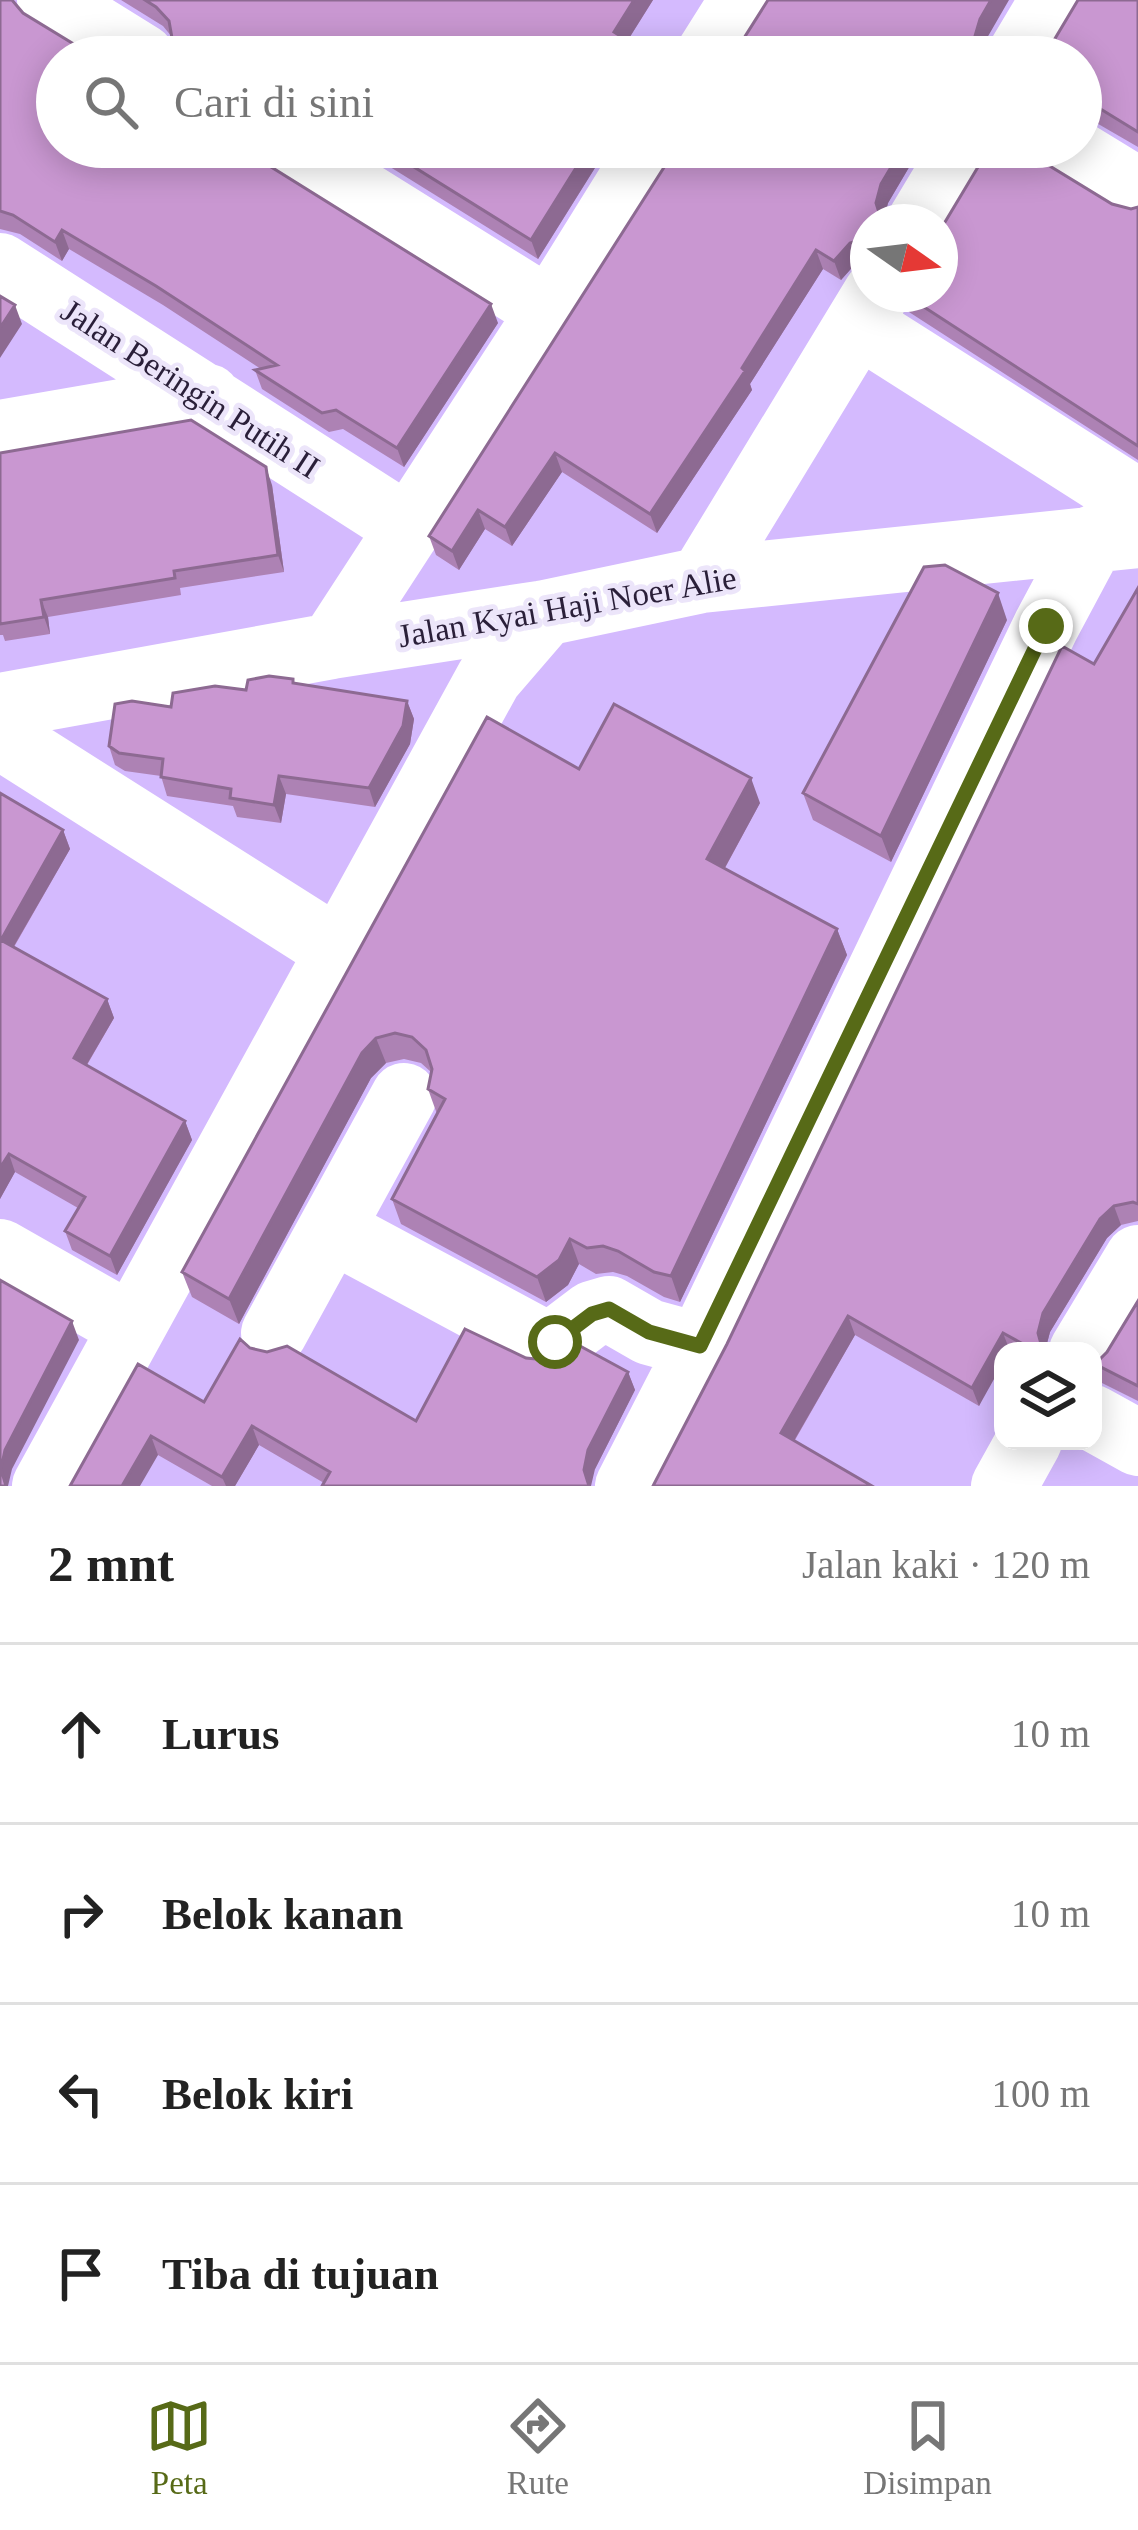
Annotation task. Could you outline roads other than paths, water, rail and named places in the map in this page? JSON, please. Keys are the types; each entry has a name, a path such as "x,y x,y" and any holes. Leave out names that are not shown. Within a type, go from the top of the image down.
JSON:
{"street":[{"path":"50,0 108,36"},
{"path":"720,36 742,0"},
{"path":"1031,36 1052,0"},
{"path":"321,168 550,311"},
{"path":"332,646 396,519 550,311 639,168"},
{"path":"931,204 952,168"},
{"path":"1100,168 1138,191"},
{"name":"Jalan Beringin Putih II","path":"0,266 396,519"},
{"path":"702,580 865,312"},
{"path":"628,1486 1046,626 1123,525 871,312"},
{"path":"0,433 208,398"},
{"name":"Jalan Kyai Haji Noer Alie","path":"0,706 544,613 702,580 1123,525"},
{"path":"46,1486 489,678 544,613"},
{"path":"0,736 341,952"},
{"path":"274,1333 404,1096"},
{"path":"331,1229 538,1340 555,1342 592,1314 609,1309 649,1332 700,1346"},
{"path":"0,1252 132,1327"},
{"path":"1087,1342 1138,1258"},
{"path":"1102,1423 1138,1443"},
{"path":"1004,1486 1024,1450"}]}
